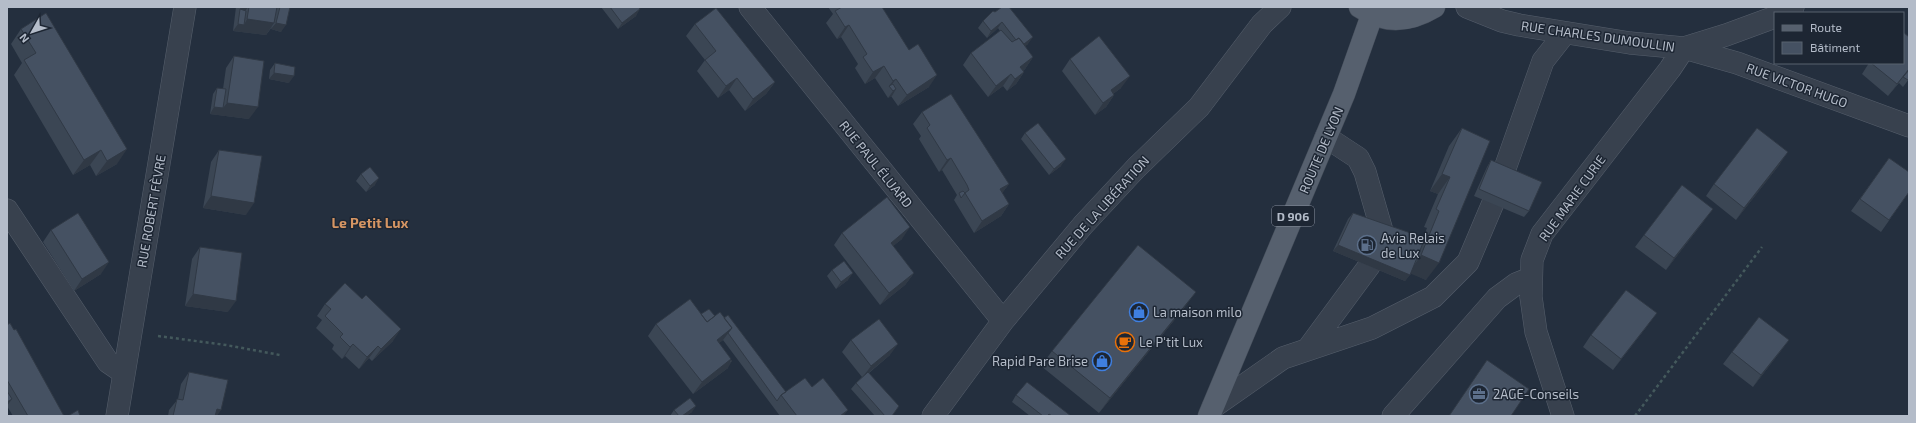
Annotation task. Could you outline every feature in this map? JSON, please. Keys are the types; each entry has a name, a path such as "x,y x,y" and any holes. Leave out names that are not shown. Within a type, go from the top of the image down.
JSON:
{"main road":[{"path":"1366,11 1392,20 1414,17 1434,7"},
{"name":"ROUTE DE LYON","path":"1211,412 1344,94 1366,11"}],"street":[{"name":"RUE ROBERT FÈVRE","path":"117,416 185,7"},
{"name":"RUE PAUL ÉLUARD","path":"750,7 1003,321"},
{"name":"RUE DE LA LIBÉRATION","path":"933,416 1003,321 1083,225 1136,168 1200,107 1262,24 1280,7"},
{"name":"RUE CHARLES DUMOULLIN","path":"1467,7 1502,21 1565,33 1630,43 1684,48 1733,33 1774,17"},
{"path":"1784,12 1793,7"},
{"path":"1503,174 1543,61 1565,33"},
{"name":"RUE VICTOR HUGO","path":"1684,48 1737,63 1909,126"},
{"name":"RUE MARIE CURIE","path":"1563,416 1536,332 1531,297 1532,260 1542,234 1670,69 1684,48"},
{"path":"1326,137 1358,158 1365,172 1382,231"},
{"path":"1211,412 1284,358 1372,328 1434,297 1468,262 1493,204"},
{"path":"7,210 108,362 124,374"},
{"path":"1307,350 1369,266"},
{"path":"1393,416 1497,298 1516,284 1531,278"}],"path":[{"path":"1635,416 1762,246"},
{"path":"131,332 226,345 280,355"}],"building":[{"path":"249,7 277,7 274,23 247,19"},
{"path":"280,7 290,7 286,25 276,23"},
{"path":"610,7 639,7 640,9 622,23"},
{"path":"842,7 882,7 909,50 918,44 937,75 907,95 896,79 893,81 884,66 873,72 863,57 867,54 849,25 845,27 835,11"},
{"path":"1002,7 1009,7 1033,37 1024,44 1019,38 1016,40 1002,22 991,31 983,21 993,11 995,12"},
{"path":"716,8 775,82 753,99 737,78 726,86 705,60 716,51 695,24"},
{"path":"240,9 246,11 244,25 238,24"},
{"path":"46,13 127,149 107,161 101,150 84,160 24,60 36,53 21,29"},
{"path":"1001,30 1012,42 1019,38 1033,57 1020,67 1024,72 1015,79 1011,74 996,86 971,53"},
{"path":"1904,33 1909,37 1909,69 1897,84 1872,64 1904,64"},
{"path":"1099,36 1130,76 1111,90 1114,95 1103,103 1070,59"},
{"path":"234,56 264,61 258,107 227,103"},
{"path":"275,63 295,67 294,76 274,73"},
{"path":"1909,70 1909,79 1908,80 1903,77"},
{"path":"893,84 896,89 893,91 889,86"},
{"path":"217,88 226,89 223,108 214,107"},
{"path":"951,94 1009,184 1000,189 1009,204 982,221 965,193 969,190 967,185 951,158 947,160 927,128 930,125 922,112"},
{"path":"1038,123 1066,159 1054,169 1025,133"},
{"path":"1462,128 1490,141 1439,263 1421,255 1439,211 1436,209 1450,177 1442,174"},
{"path":"1757,128 1788,152 1744,208 1714,184"},
{"path":"219,150 262,156 254,203 211,196"},
{"path":"1889,158 1909,172 1909,192 1889,220 1860,199"},
{"path":"1491,160 1542,182 1529,211 1479,189"},
{"path":"370,167 379,178 370,186 361,174"},
{"path":"1682,185 1713,209 1674,258 1644,235"},
{"path":"963,191 965,193 961,198 959,193"},
{"path":"887,197 910,227 891,243 914,273 889,293 842,233"},
{"path":"78,213 109,262 82,279 51,230"},
{"path":"1353,213 1425,238 1410,275 1338,245"},
{"path":"1138,245 1196,292 1110,398 1052,351"},
{"path":"200,247 242,253 236,301 193,294"},
{"path":"844,261 853,273 841,282 832,270"},
{"path":"345,283 362,299 366,295 401,329 381,349 378,346 367,357 353,344 350,347 340,337 343,334 325,316 331,309 325,304"},
{"path":"1626,290 1657,313 1621,359 1591,335"},
{"path":"690,299 707,322 720,312 732,328 717,340 731,359 702,382 656,324"},
{"path":"709,309 715,316 707,322 701,314"},
{"path":"728,315 786,392 781,395 777,401 728,333 732,328 724,318"},
{"path":"1759,317 1789,340 1761,375 1732,352"},
{"path":"879,319 898,344 871,366 851,340"},
{"path":"10,323 14,330 16,329 64,416 28,416 7,380 7,325"},
{"path":"1487,360 1529,389 1511,416 1449,416"},
{"path":"189,372 228,380 221,410 217,409 215,416 173,416 177,399 183,400"},
{"path":"868,372 899,406 892,416 885,416 856,383"},
{"path":"805,378 812,387 823,378 848,410 840,416 797,416 781,395"},
{"path":"1027,382 1071,416 1052,416 1049,414 1047,416 1043,416 1016,395"},
{"path":"7,391 12,399 7,402"},
{"path":"690,398 696,406 682,416 679,416 674,410"},
{"path":"78,410 80,416 68,416"}],"place":[{"name":"Avia Relais de Lux","path":"1367,245"},
{"name":"La maison milo","path":"1139,312"},
{"name":"Le P'tit Lux","path":"1125,342"},
{"name":"Rapid Pare Brise","path":"1102,361"},
{"name":"2AGE-Conseils","path":"1479,394"}],"district":[{"name":"Le Petit Lux","path":"370,222"}]}
